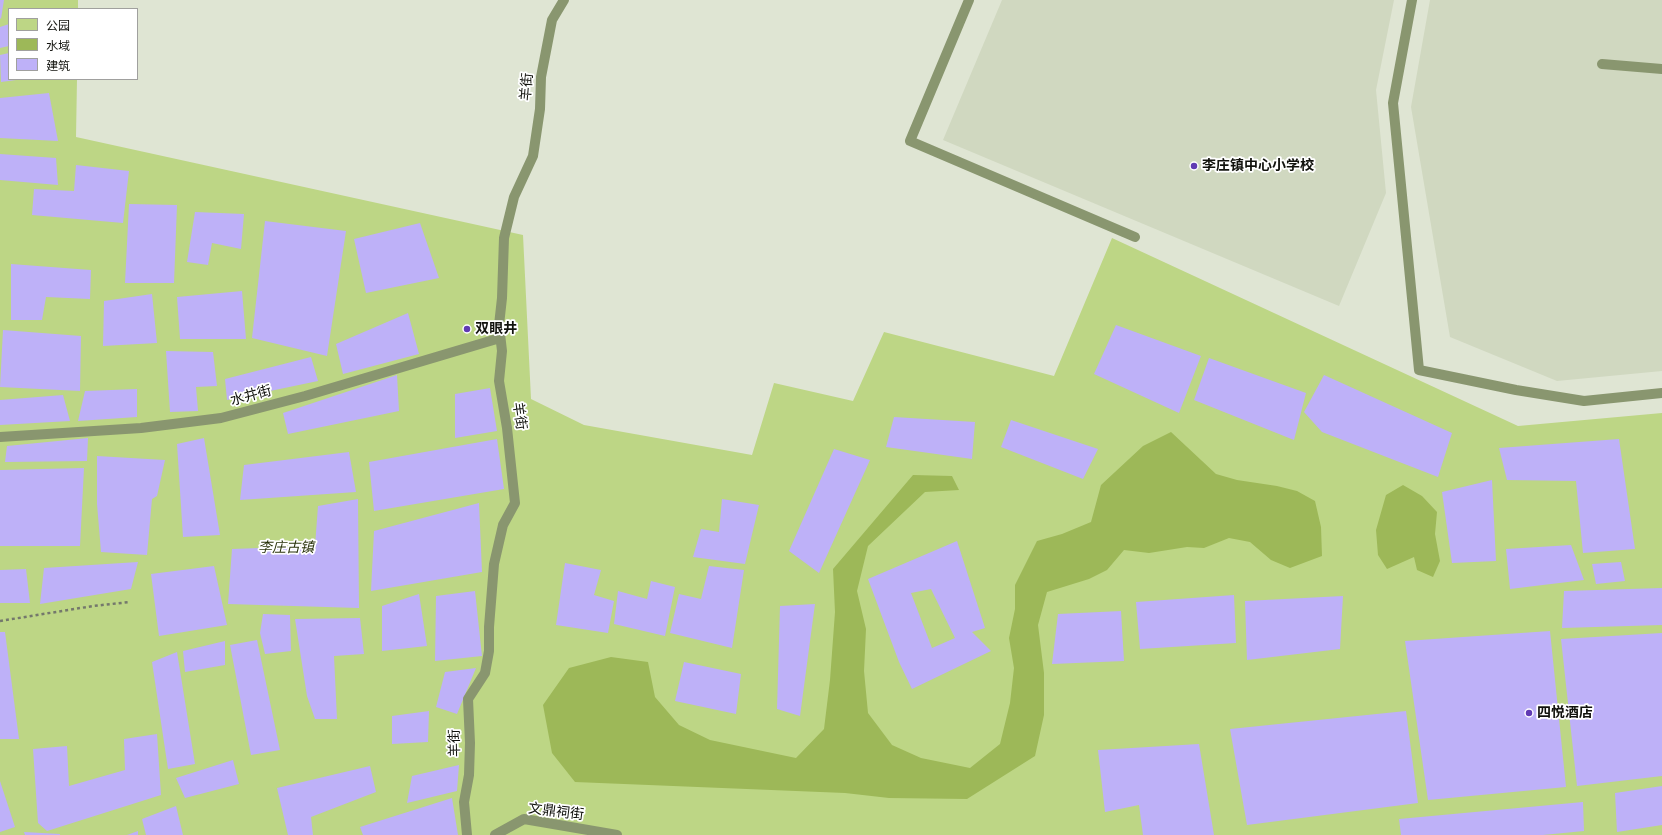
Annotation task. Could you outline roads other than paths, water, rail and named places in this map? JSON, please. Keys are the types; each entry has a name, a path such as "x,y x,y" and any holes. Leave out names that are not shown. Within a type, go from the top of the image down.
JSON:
{"lane":[{"name":"羊街","path":"467,835 464,802 469,775 470,743 468,699 485,673 489,651 489,627 494,564 503,525 515,503 507,428 499,381 502,351 499,325 504,238 514,197 533,156 540,109 541,77 552,20 564,0"},
{"path":"969,0 910,142 1135,237"},
{"path":"1412,0 1393,103 1419,370 1516,390 1584,401 1662,393"},
{"path":"1602,64 1662,69"},
{"name":"水井街","path":"0,436 142,428 221,418 305,396 500,338"},
{"name":"文鼎祠街","path":"495,835 524,819 617,835"}],"water":[{"path":"1171,432 1216,474 1237,480 1277,486 1297,491 1315,501 1321,527 1322,556 1290,568 1271,560 1250,542 1229,538 1204,548 1187,547 1149,553 1124,550 1107,570 1089,579 1047,592 1038,625 1044,673 1044,715 1035,756 967,799 889,798 845,793 575,782 552,753 543,705 569,668 611,657 648,662 655,697 679,725 710,740 796,758 824,729 830,680 835,612 833,569 913,475 952,476 959,490 925,492 868,546 857,591 866,629 864,671 868,713 892,745 921,758 970,768 1000,744 1010,703 1014,668 1009,638 1015,609 1015,585 1037,541 1062,534 1091,522 1101,485 1143,446"},
{"path":"1403,485 1422,496 1437,512 1435,534 1440,561 1433,577 1417,570 1414,557 1387,569 1378,555 1376,530 1386,495"}],"place":[{"name":"李庄镇中心小学校","path":"1194,166"},
{"name":"双眼井","path":"467,329"},
{"name":"四悦酒店","path":"1529,713"}],"park label":[{"name":"李庄古镇","path":"286,548"}]}
